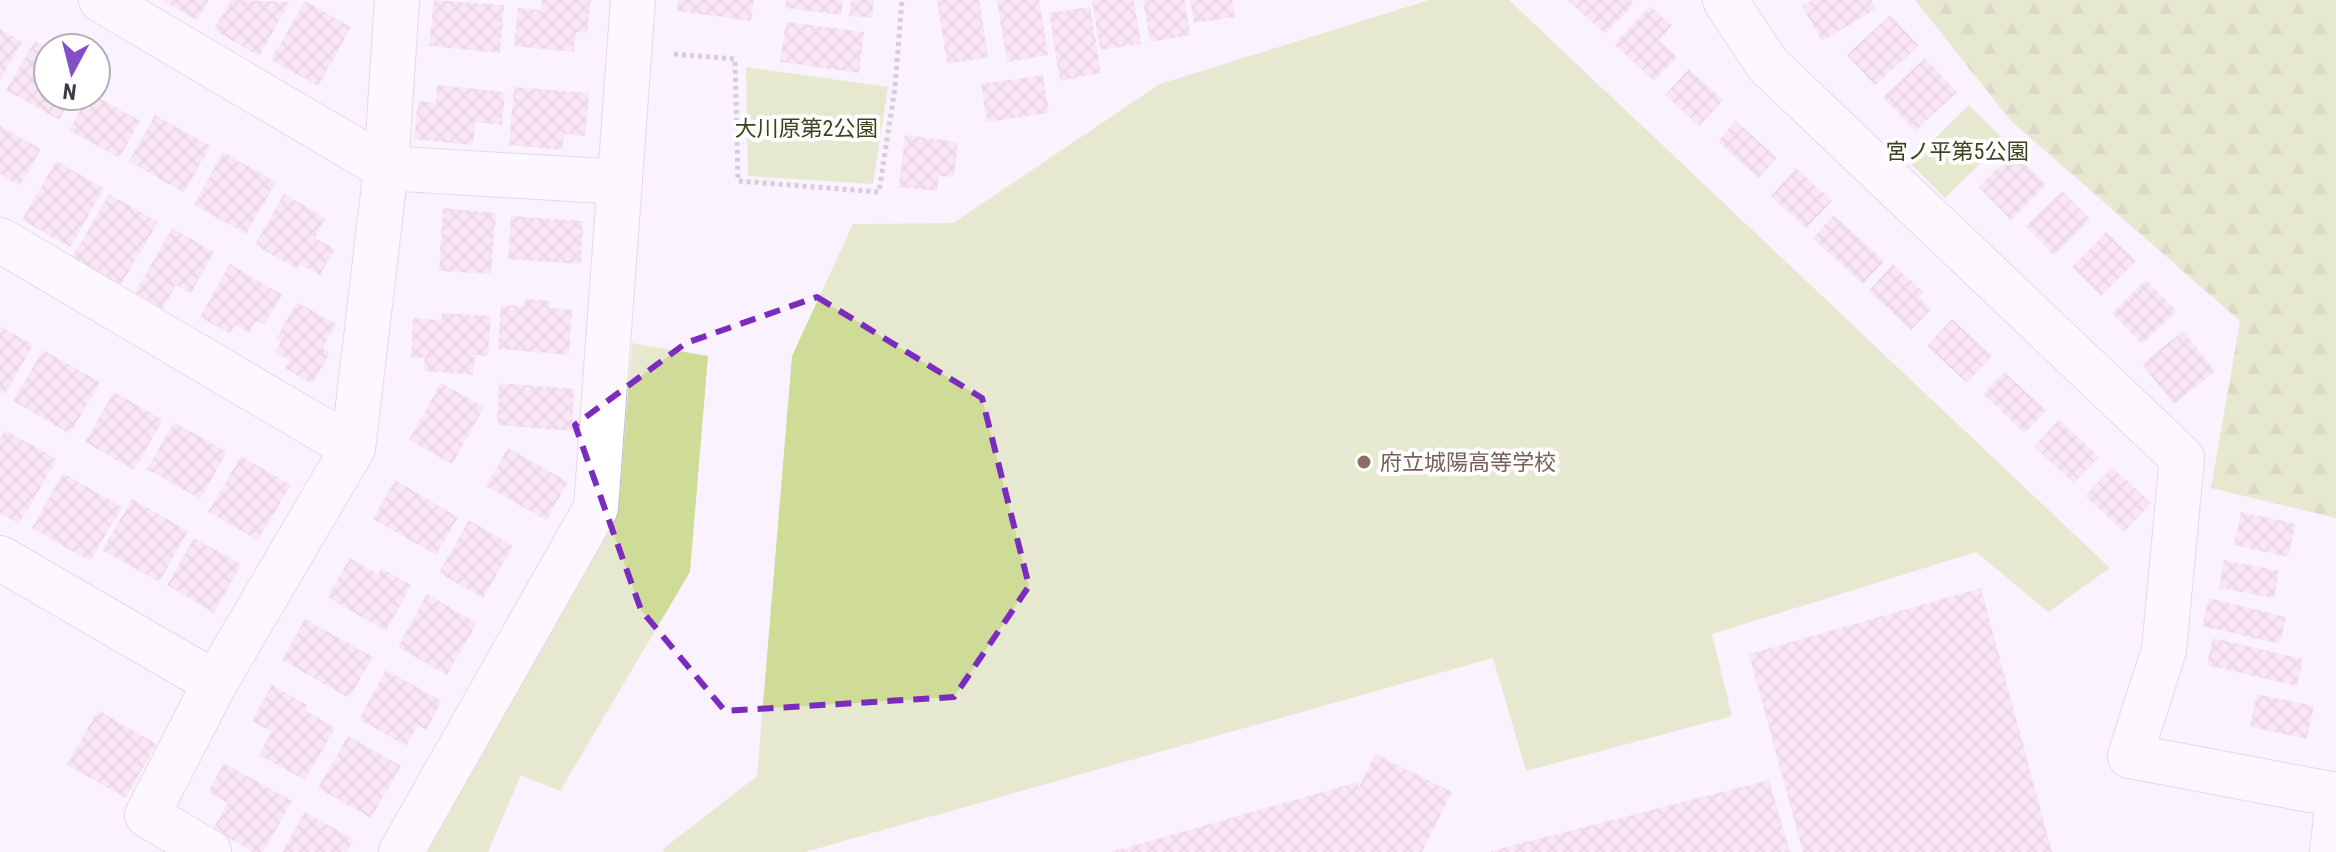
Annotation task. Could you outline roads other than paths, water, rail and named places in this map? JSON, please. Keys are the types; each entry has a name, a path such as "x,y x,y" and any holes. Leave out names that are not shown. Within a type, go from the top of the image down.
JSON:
{"street":[{"path":"101,0 386,168 620,182"},
{"path":"209,852 147,815 215,683 353,448 386,168 397,0"},
{"path":"401,852 596,508 633,0"},
{"path":"1725,0 1768,65 2182,458 2164,650 2130,756 2336,795"},
{"path":"0,240 353,448"},
{"path":"0,558 215,683"},
{"path":"2332,852 2336,817"}],"place":[{"name":"府立城陽高等学校","path":"1364,462"}],"park label":[{"name":"大川原第2公園","path":"806,128"},
{"name":"宮ノ平第5公園","path":"1957,151"}]}
